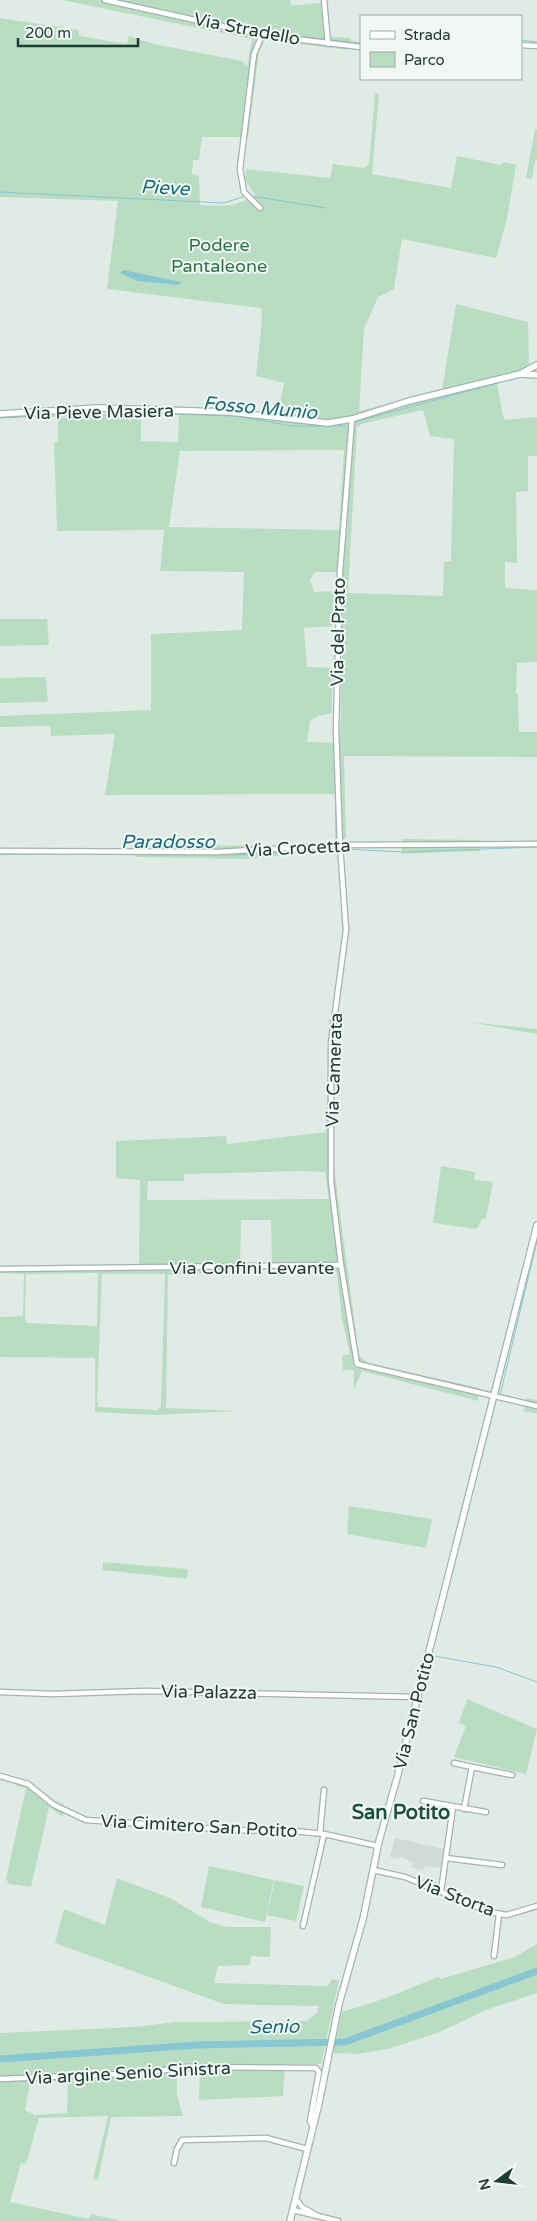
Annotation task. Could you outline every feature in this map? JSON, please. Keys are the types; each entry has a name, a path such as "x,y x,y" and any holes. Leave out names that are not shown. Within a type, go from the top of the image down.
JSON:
{"street":[{"name":"Via Stradello","path":"105,0 262,35 360,47"},
{"path":"324,0 328,44"},
{"path":"260,208 244,192 240,169 254,54 262,35"},
{"path":"522,45 537,46"},
{"name":"Via Pieve Masiera","path":"0,414 97,408 229,412 328,423 352,419 409,401 520,374 537,365"},
{"name":"Via Pieve Masiera","path":"520,374 537,375"},
{"name":"Via del Prato","path":"340,845 336,729 340,571 352,419"},
{"name":"Via Crocetta","path":"0,850 218,852 340,845 537,844"},
{"name":"Via Camerata","path":"340,845 346,930 331,1043 331,1182 341,1265"},
{"name":"Via San Potito","path":"290,2220 313,2126 334,2026 378,1846 418,1697 537,1225"},
{"name":"Via Confini Levante","path":"0,1269 341,1265 357,1364 537,1406"},
{"name":"Via Palazza","path":"0,1692 53,1694 145,1691 418,1697"},
{"path":"454,1763 512,1775"},
{"path":"464,1809 472,1767"},
{"name":"Via Cimitero San Potito","path":"0,1776 28,1784 54,1805 86,1820 141,1825 322,1833 378,1846"},
{"path":"303,1926 322,1833 324,1790"},
{"path":"423,1801 486,1812"},
{"path":"441,1891 453,1807"},
{"path":"446,1858 502,1865"},
{"name":"Via Storta","path":"373,1870 404,1877 441,1891 472,1907 499,1914 507,1915 537,1906"},
{"path":"494,1956 499,1914"},
{"name":"Via argine Senio Sinistra","path":"0,2079 145,2073 185,2067 316,2068 319,2072 310,2121 313,2126"},
{"path":"174,2163 176,2149 182,2140 266,2138 307,2148"},
{"path":"296,2199 302,2206 318,2215 338,2221"},
{"path":"302,2206 296,2207 293,2210 301,2214 318,2215"},
{"path":"290,2220 301,2214"}],"shaded area":[{"path":"395,1838 444,1849 442,1868 425,1866 424,1870 412,1868 413,1863 400,1856 399,1859 390,1857"}],"green space":[{"name":"Podere Pantaleone","path":"62,0 290,0 291,6 328,2 330,37 351,38 349,50 265,40 259,52 248,137 202,137 199,160 193,160 192,174 199,176 200,205 229,205 241,202 255,195 245,180 246,169 330,178 333,164 364,168 369,164 375,94 379,94 372,174 451,188 457,156 501,165 504,162 516,165 507,219 496,258 402,239 394,289 378,297 364,329 359,411 442,391 456,304 528,322 529,369 497,384 504,420 537,417 537,456 528,456 528,491 516,492 517,563 505,562 505,588 537,590 537,662 517,663 516,694 518,694 519,732 537,732 537,757 344,756 346,838 335,842 335,794 105,795 115,734 51,736 50,726 0,727 0,716 151,710 151,634 242,630 244,572 160,571 164,530 57,531 54,443 58,441 58,418 141,415 141,441 178,442 179,408 278,414 284,383 256,376 262,320 261,308 107,289 118,201 0,197 0,18 79,30 79,36 127,44 129,36 154,44 242,61 247,66 252,39","holes":["423,410 430,436 454,439 451,561 444,562 443,596 348,593 357,428 361,424","344,450 339,530 169,527 180,451","315,572 343,572 340,743 307,742 310,721 318,716 332,713 332,668 307,667 304,628 332,626 334,591 314,592 310,580"]},
{"path":"535,129 537,129 537,160 535,160 532,179 526,178"},
{"path":"0,619 47,619 49,645 0,646"},
{"path":"46,677 48,702 0,703 0,678"},
{"path":"402,839 479,840 480,851 402,854"},
{"path":"135,845 276,846 278,856 247,859 135,857"},
{"path":"329,1020 339,1021 334,1063 334,1168 359,1355 368,1363 479,1388 478,1401 362,1371 354,1389 354,1370 343,1370 342,1356 350,1354 342,1320 337,1273 333,1269 264,1269 264,1264 272,1262 271,1220 241,1220 240,1263 230,1263 229,1272 168,1275 166,1408 238,1411 155,1415 95,1412 95,1358 0,1357 0,1317 23,1316 24,1274 0,1273 0,1267 139,1265 140,1180 116,1178 116,1141 226,1136 227,1144 326,1132","holes":["325,1172 329,1199 147,1200 148,1181 184,1181 184,1174","98,1273 97,1326 27,1323 25,1317 26,1274","102,1274 165,1274 161,1406 157,1410 99,1407 97,1402"]},
{"path":"469,1022 537,1029 537,1034"},
{"path":"441,1166 475,1172 474,1180 493,1182 486,1218 481,1220 477,1229 433,1223"},
{"path":"526,1398 537,1400 537,1414 524,1411"},
{"path":"349,1506 432,1519 426,1548 347,1534"},
{"path":"103,1562 188,1569 187,1579 103,1570"},
{"path":"467,1699 537,1729 526,1774 454,1757 466,1726 459,1723"},
{"path":"20,1778 32,1784 53,1800 64,1804 63,1817 49,1807 31,1887 9,1884 6,1879 26,1788 16,1786"},
{"path":"209,1866 274,1880 265,1922 201,1907"},
{"path":"117,1878 170,1898 210,1922 227,1927 271,1927 270,1957 251,1956 250,1965 218,1966 214,1983 328,1986 332,1979 339,1981 321,2064 285,2064 283,2096 199,2100 200,2072 177,2072 177,2095 183,2116 111,2117 98,2180 93,2179 108,2116 39,2118 26,2164 21,2163 10,2202 89,2219 91,2214 121,2221 0,2221 0,2033 135,2027 175,2022 307,2021 317,2013 319,2006 224,2004 55,1943 64,1909 105,1925","holes":["68,2081 67,2113 35,2115 25,2110 30,2082"]},
{"path":"275,1880 304,1886 296,1921 267,1915"},
{"path":"537,1944 537,1993 486,2010 440,2032 388,2049 358,2054 333,2053 342,2012 386,1998 438,1977 441,1979 515,1957"}],"water":[{"path":"123,270 181,282 180,285 137,281 120,273"}],"waterway":[{"path":"155,9 263,33 324,39"},
{"path":"331,40 360,43"},
{"path":"522,40 537,42"},
{"name":"Pieve","path":"0,192 224,203 245,196"},
{"name":"Pieve","path":"251,196 326,208"},
{"name":"Fosso Munio","path":"355,422 501,382"},
{"name":"Fosso Munio","path":"50,416 171,414"},
{"name":"Fosso Munio","path":"174,414 236,416 292,426 344,426"},
{"name":"Fosso Munio","path":"0,418 46,416"},
{"name":"Paradosso","path":"344,849 404,852 537,847"},
{"name":"Paradosso","path":"190,854 237,855 336,850"},
{"name":"Paradosso","path":"0,854 93,854"},
{"path":"500,1395 537,1241"},
{"path":"516,1399 537,1403"},
{"name":"San Potito","path":"434,1656 496,1667 537,1682"},
{"name":"Senio","path":"0,2059 197,2045 345,2042 537,1971"}],"district":[{"name":"San Potito","path":"401,1813"}]}
